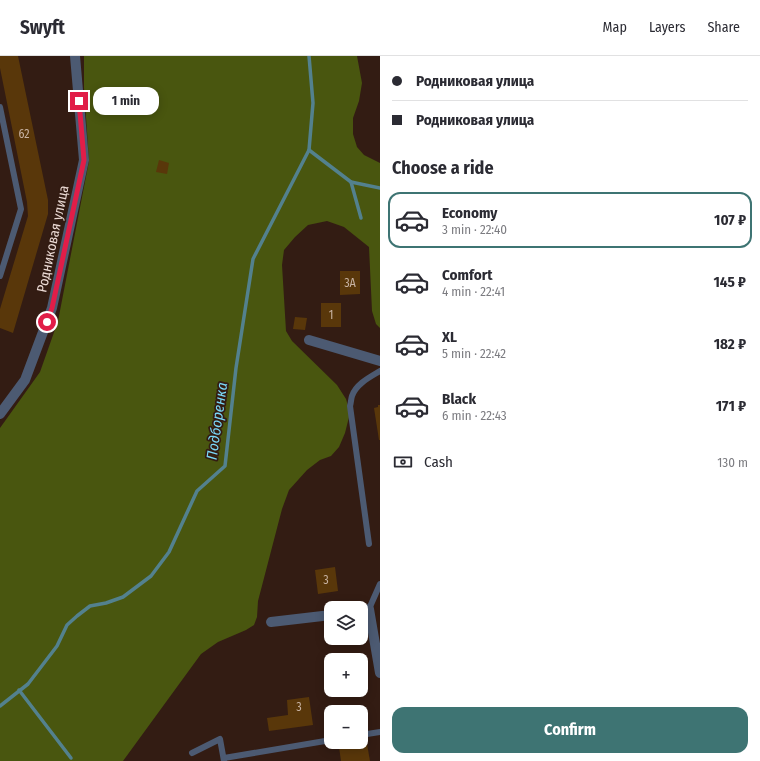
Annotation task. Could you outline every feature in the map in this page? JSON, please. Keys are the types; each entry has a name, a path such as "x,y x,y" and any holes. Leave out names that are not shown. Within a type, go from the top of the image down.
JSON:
{"street":[{"name":"Родниковая улица","path":"0,414 25,380 52,308 84,160 75,56"},
{"path":"309,340 380,362"},
{"path":"271,622 324,615"},
{"path":"368,623 380,673"}],"lane":[{"path":"0,107 21,209 0,276"},
{"path":"369,544 350,406 352,395 359,385 380,371"},
{"path":"368,605 380,584"},
{"path":"368,734 380,732"},
{"path":"192,753 220,739 224,760 324,741"}],"green space":[{"path":"84,56 357,56 362,83 359,101 353,118 353,134 357,147 364,155 380,163 380,328 376,324 372,311 369,247 344,227 327,221 308,225 284,250 282,265 286,331 292,341 337,385 346,399 350,413 345,433 339,447 331,456 320,460 307,470 289,490 282,509 258,601 257,617 254,625 218,642 201,654 123,761 0,761 0,428 40,372 58,321 89,161 84,88"}],"building":[{"path":"0,56 18,56 48,200 48,214 13,333 0,328 0,309 28,216 27,202 0,68"},
{"path":"159,160 169,163 167,174 156,172"},
{"path":"340,271 360,271 360,294 340,295"},
{"path":"321,303 341,303 341,327 321,327"},
{"path":"295,317 307,318 305,330 293,329"},
{"path":"378,405 380,405 380,440 374,408 378,407"},
{"path":"335,567 338,591 318,594 315,570"},
{"path":"309,697 313,725 269,731 267,718 288,715 287,700"},
{"path":"339,749 368,749 370,761 341,761"}],"waterway":[{"name":"Подборенка","path":"0,706 28,684 57,646 67,625 77,616 90,606 106,603 123,597 151,576 169,552 197,491 225,466 236,368 253,259 309,150 313,103 309,56"},
{"path":"309,150 351,182 380,188"},
{"path":"351,182 361,218"},
{"path":"19,690 71,758"}],"route":[{"path":"47,322 52,308 84,160 79,101"}]}
